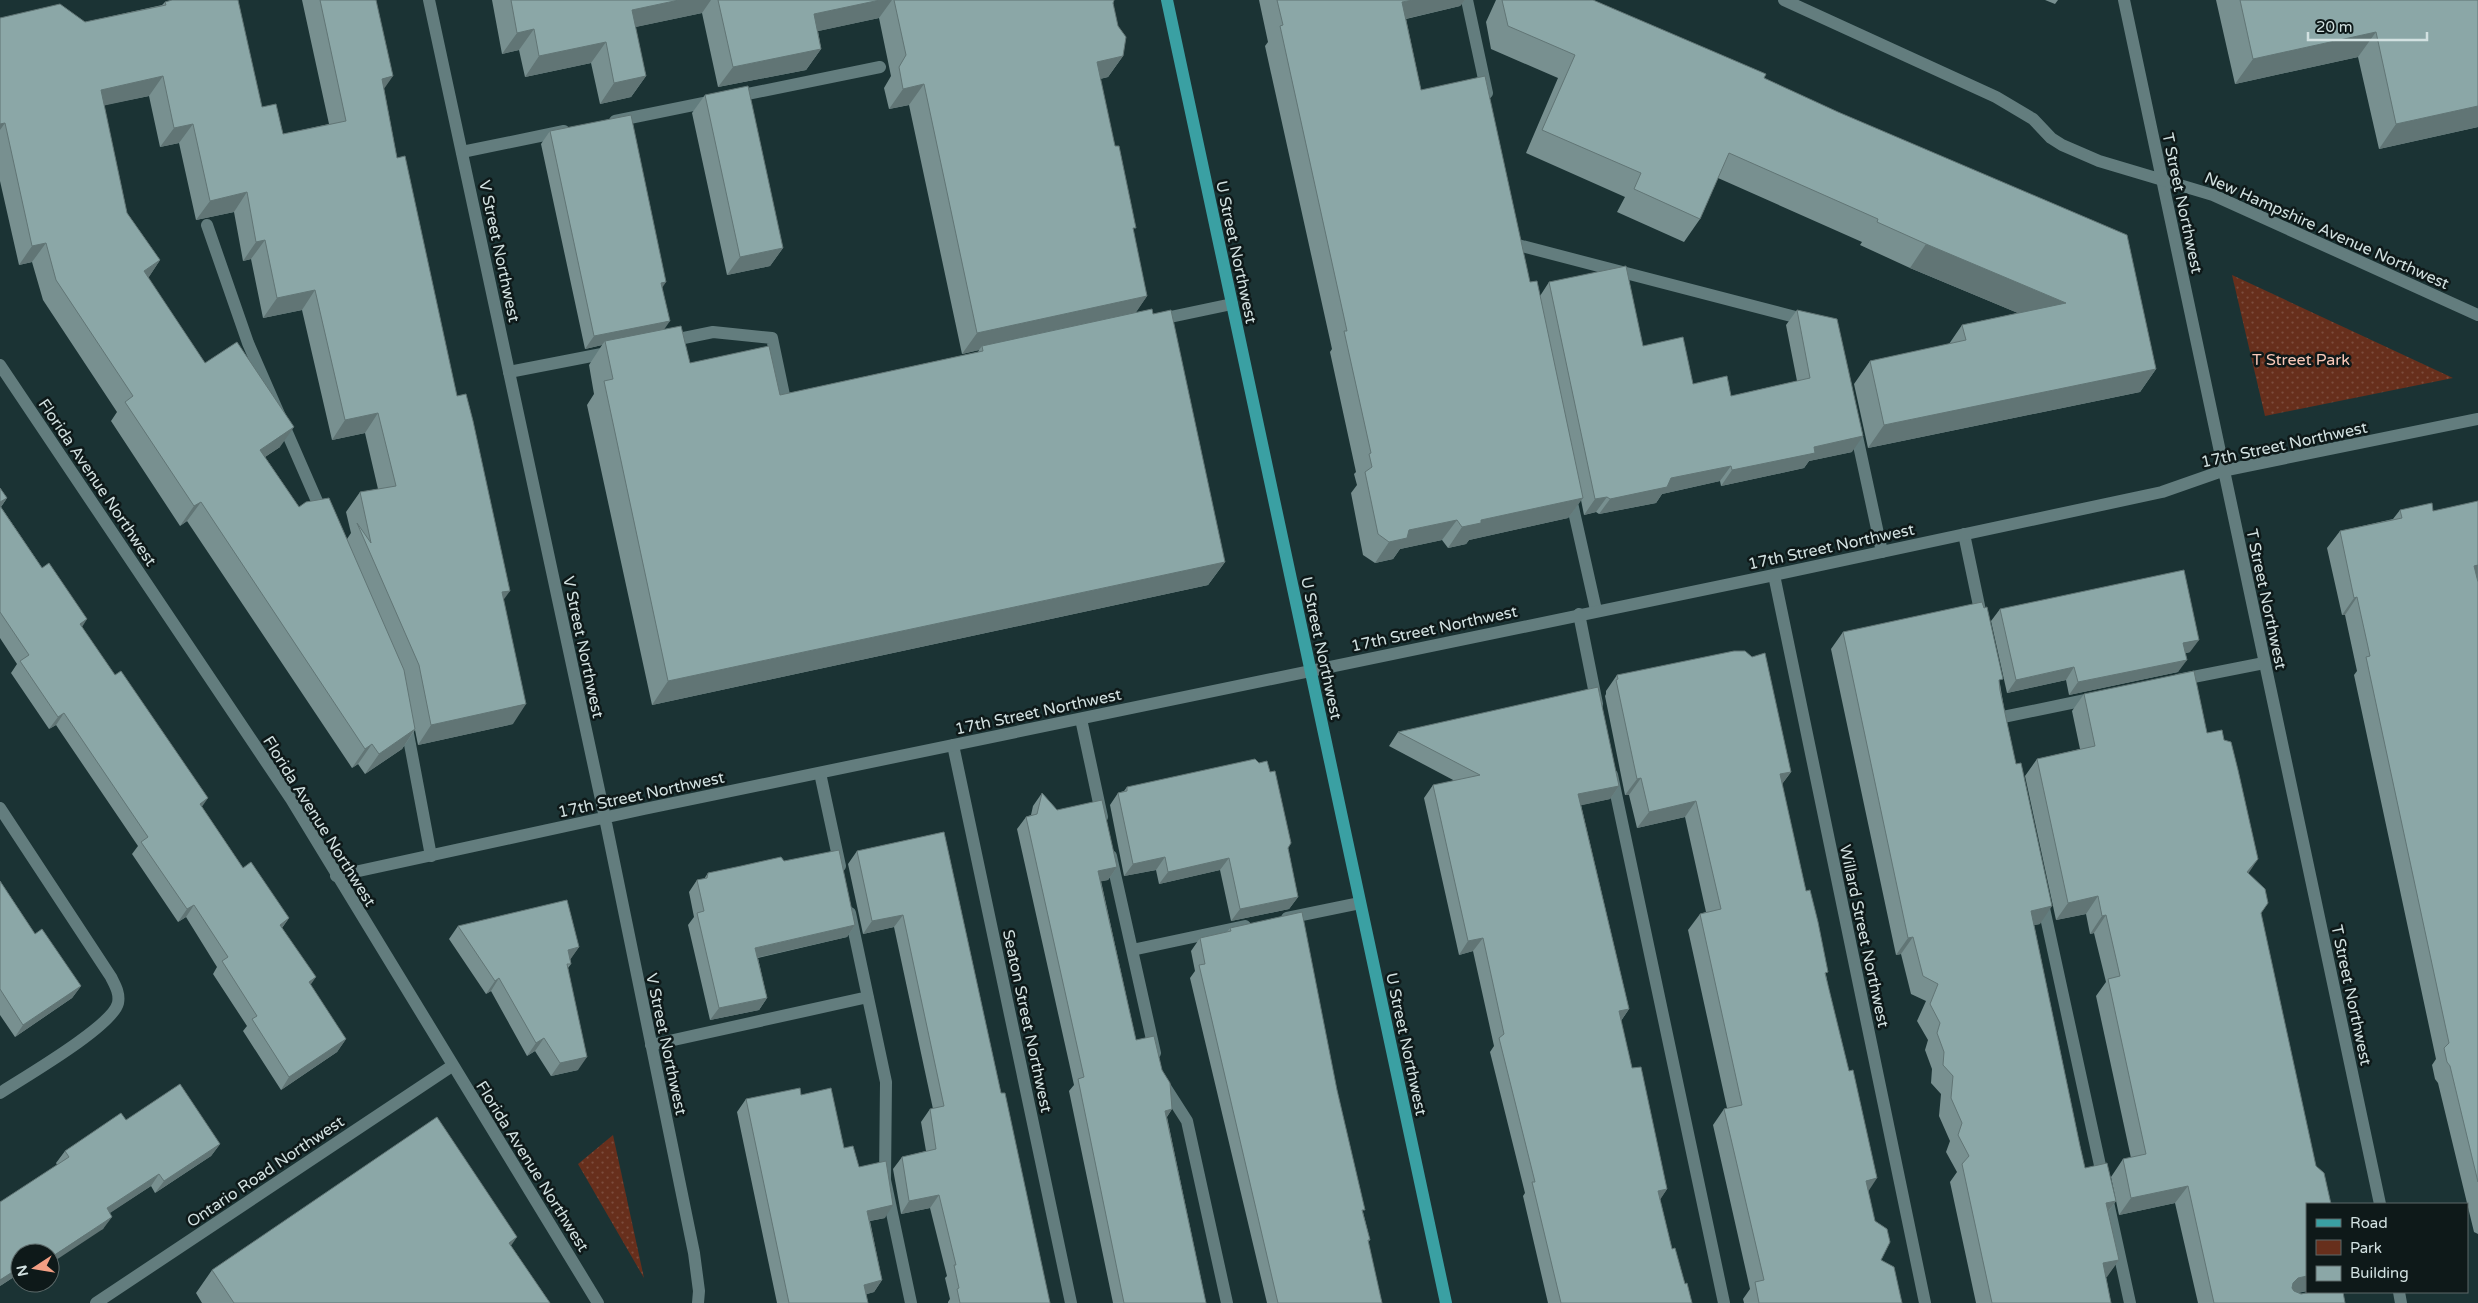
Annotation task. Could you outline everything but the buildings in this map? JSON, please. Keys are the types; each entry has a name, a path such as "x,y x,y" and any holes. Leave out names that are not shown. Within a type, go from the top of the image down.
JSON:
{"main road":[{"name":"U Street Northwest","path":"1167,0 1446,1303"}],"street":[{"name":"V Street Northwest","path":"429,0 604,818 694,1253 698,1303"},
{"path":"1467,0 1489,104"},
{"name":"New Hampshire Avenue Northwest","path":"1784,0 1996,97 2033,119 2051,138 2062,145 2100,161 2213,195 2478,315"},
{"name":"T Street Northwest","path":"2124,0 2222,471 2380,1203"},
{"path":"599,124 880,67"},
{"path":"462,152 580,128"},
{"path":"208,225 248,343 330,530"},
{"path":"1518,246 1824,324"},
{"path":"1140,324 1232,304"},
{"path":"655,344 713,332 772,338 785,400 803,396"},
{"path":"509,372 626,350"},
{"name":"Florida Avenue Northwest","path":"0,365 285,791 598,1303"},
{"path":"1851,410 1882,552"},
{"name":"17th Street Northwest","path":"336,876 1596,610 1882,552 2162,492 2222,471 2478,419"},
{"path":"1567,477 1596,610"},
{"path":"1964,534 1984,631"},
{"name":"Willard Street Northwest","path":"1774,575 1925,1303"},
{"path":"1579,614 1599,713"},
{"path":"2169,682 2264,663"},
{"path":"2003,717 2110,695"},
{"path":"404,712 432,856"},
{"path":"1081,719 1105,827"},
{"name":"Seaton Street Northwest","path":"953,746 1071,1303"},
{"path":"1609,762 1724,1303"},
{"path":"820,773 844,883"},
{"path":"0,808 111,977 118,993 118,1002 108,1020 0,1093"},
{"path":"1109,846 1161,1081 1187,1121 1227,1303"},
{"path":"2039,883 2130,1303"},
{"path":"848,902 886,1082 885,1180 911,1303"},
{"path":"1273,920 1360,903"},
{"path":"1132,950 1254,924"},
{"path":"651,1045 868,997"},
{"name":"Ontario Road Northwest","path":"96,1303 452,1066"}],"green space":[{"name":"T Street Park","path":"2232,275 2453,378 2265,416"},
{"path":"613,1135 644,1278 578,1164"}]}
